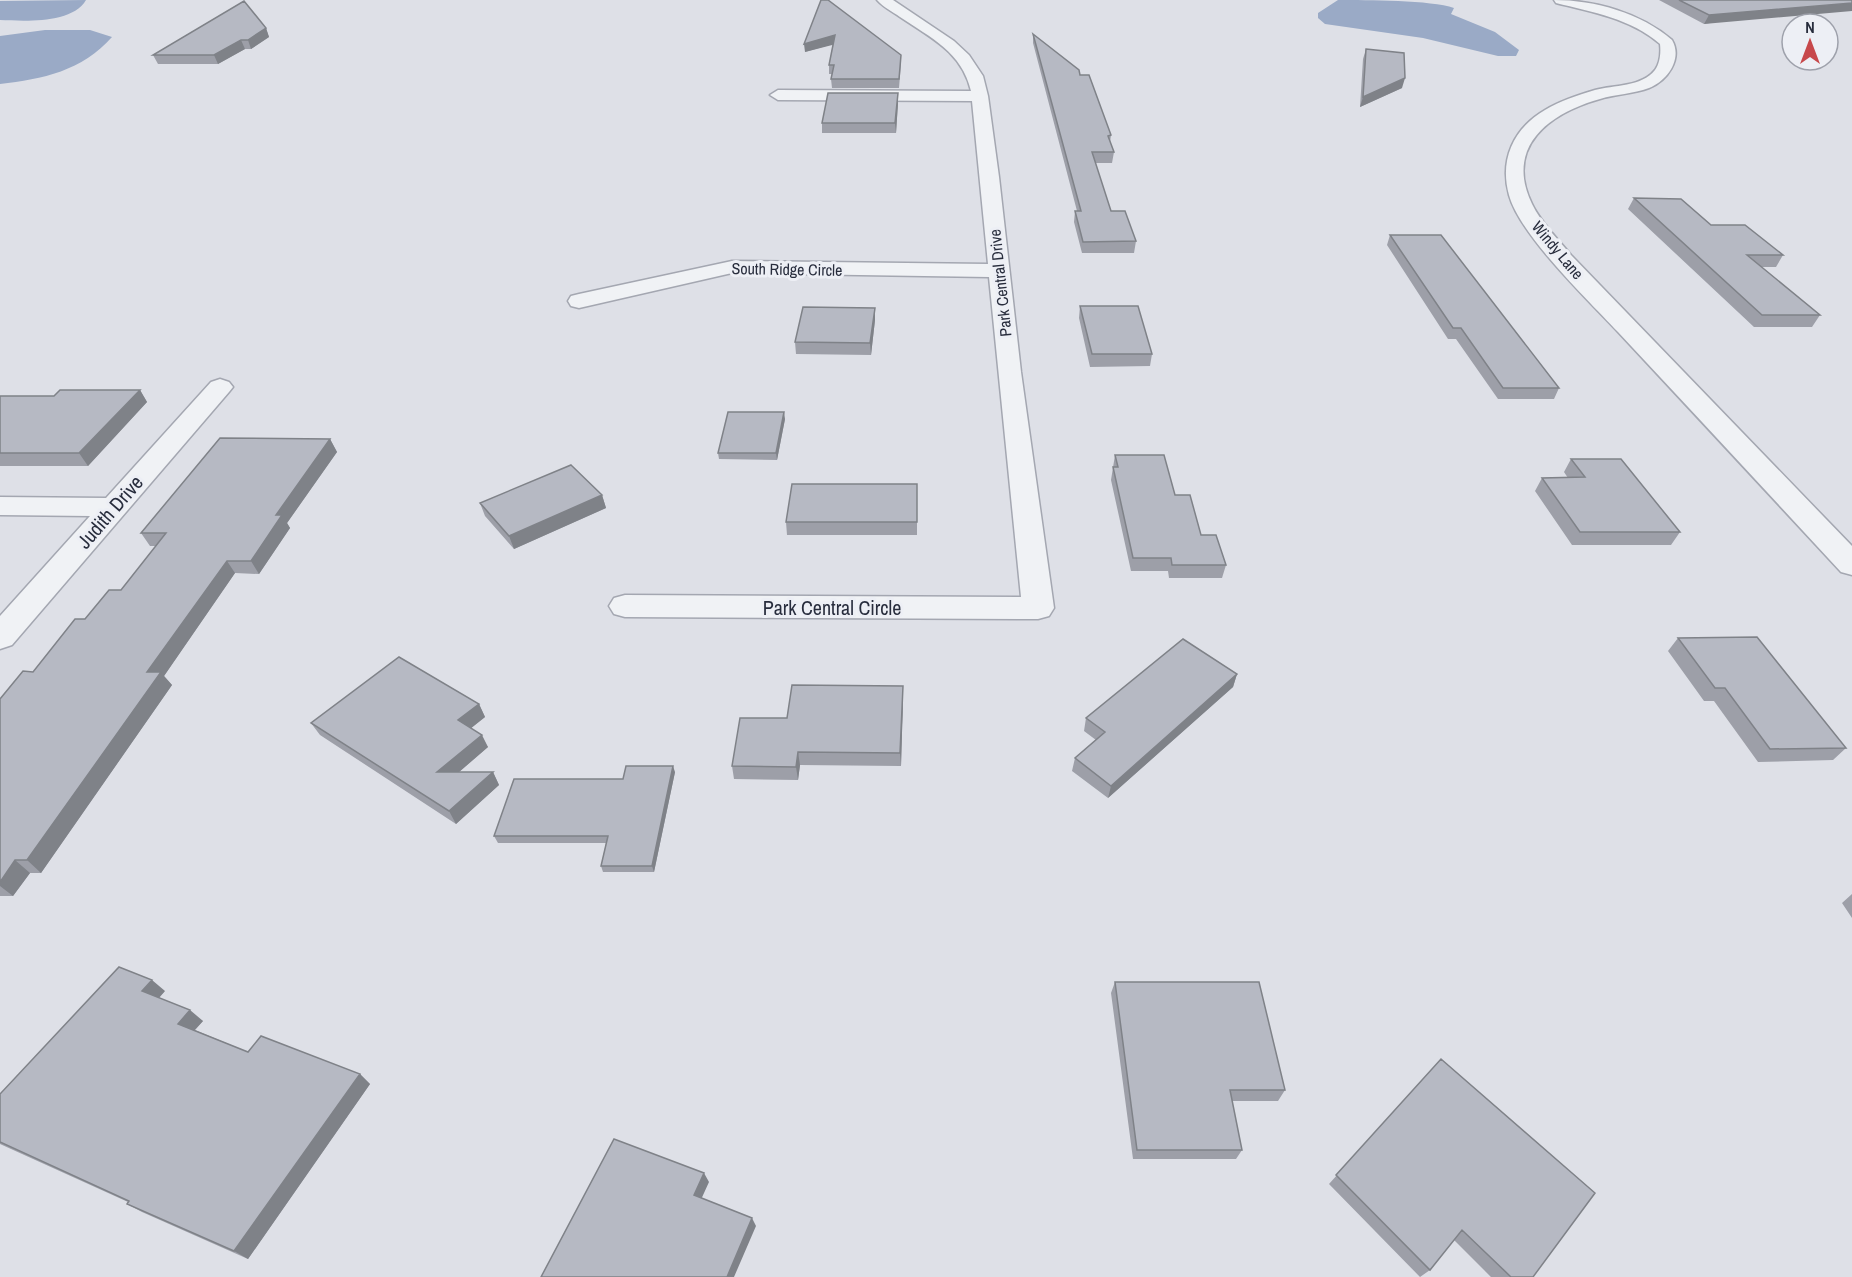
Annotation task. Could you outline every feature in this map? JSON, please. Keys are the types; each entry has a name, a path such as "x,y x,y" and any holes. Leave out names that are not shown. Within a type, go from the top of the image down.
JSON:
{"street":[{"name":"Park Central Drive","path":"884,0 949,44 964,58 975,76 980,96 1009,372 1038,609"},
{"name":"Windy Lane","path":"1561,0 1609,13 1653,32 1667,43 1669,54 1657,77 1635,87 1592,96 1540,119 1521,140 1515,153 1514,182 1526,212 1563,260 1852,565"},
{"path":"778,95 980,96"},
{"name":"South Ridge Circle","path":"579,301 732,267 999,271"},
{"name":"Judith Drive","path":"0,637 220,387"},
{"path":"0,506 115,507"},
{"name":"Park Central Circle","path":"625,606 1038,609"}],"water":[{"path":"86,0 79,8 59,17 0,20 0,1"},
{"path":"1338,0 1381,0 1444,5 1454,8 1451,14 1495,32 1519,50 1516,56 1498,56 1423,38 1325,24 1318,18 1318,13"},
{"path":"45,30 90,30 112,37 88,58 61,71 0,84 0,36"}],"building":[{"path":"821,0 828,0 901,55 899,79 831,79 834,65 829,65 835,35 804,44"},
{"path":"1679,0 1852,0 1852,3 1709,15"},
{"path":"244,1 266,28 248,40 241,40 214,55 153,55"},
{"path":"1033,34 1079,70 1080,75 1089,75 1111,135 1108,136 1114,152 1092,152 1111,211 1125,211 1136,241 1083,242 1075,211 1081,211"},
{"path":"1366,49 1404,53 1405,78 1363,97"},
{"path":"828,93 898,93 895,123 822,123"},
{"path":"1634,198 1681,199 1711,225 1745,225 1783,255 1747,255 1820,315 1762,315"},
{"path":"1390,235 1441,235 1559,388 1503,388 1461,328 1453,328"},
{"path":"1080,306 1138,306 1152,354 1092,354"},
{"path":"803,307 875,308 870,343 795,342"},
{"path":"60,390 140,390 79,453 0,453 0,396 54,396"},
{"path":"728,412 784,412 776,453 718,453"},
{"path":"220,438 330,439 276,515 282,515 251,561 227,561 147,672 161,672 27,860 15,860 0,882 0,699 23,671 33,672 75,619 85,619 109,590 121,590 166,533 141,533"},
{"path":"1115,455 1164,455 1175,495 1190,495 1201,535 1216,535 1226,565 1172,565 1171,558 1133,558 1113,467 1118,467"},
{"path":"1571,459 1621,459 1680,532 1580,532 1542,478 1585,477"},
{"path":"571,465 602,495 509,536 480,503"},
{"path":"792,484 917,484 917,522 786,522"},
{"path":"1757,637 1846,748 1770,749 1725,688 1715,688 1678,638"},
{"path":"1183,639 1237,674 1111,786 1075,758 1105,732 1086,718"},
{"path":"399,657 479,704 458,720 482,735 437,772 493,772 449,811 311,723"},
{"path":"792,685 903,686 900,753 798,752 796,767 732,766 740,718 787,718"},
{"path":"626,766 673,766 652,866 601,866 608,836 494,836 514,779 623,779"},
{"path":"119,967 152,980 142,991 190,1010 178,1024 248,1052 261,1036 360,1074 234,1251 127,1204 129,1201 0,1142 0,1094"},
{"path":"1115,982 1259,982 1285,1090 1230,1090 1242,1150 1137,1150"},
{"path":"1441,1059 1595,1193 1533,1277 1511,1277 1462,1230 1430,1270 1336,1175"},
{"path":"614,1139 704,1173 694,1195 752,1218 727,1277 541,1277"}]}
